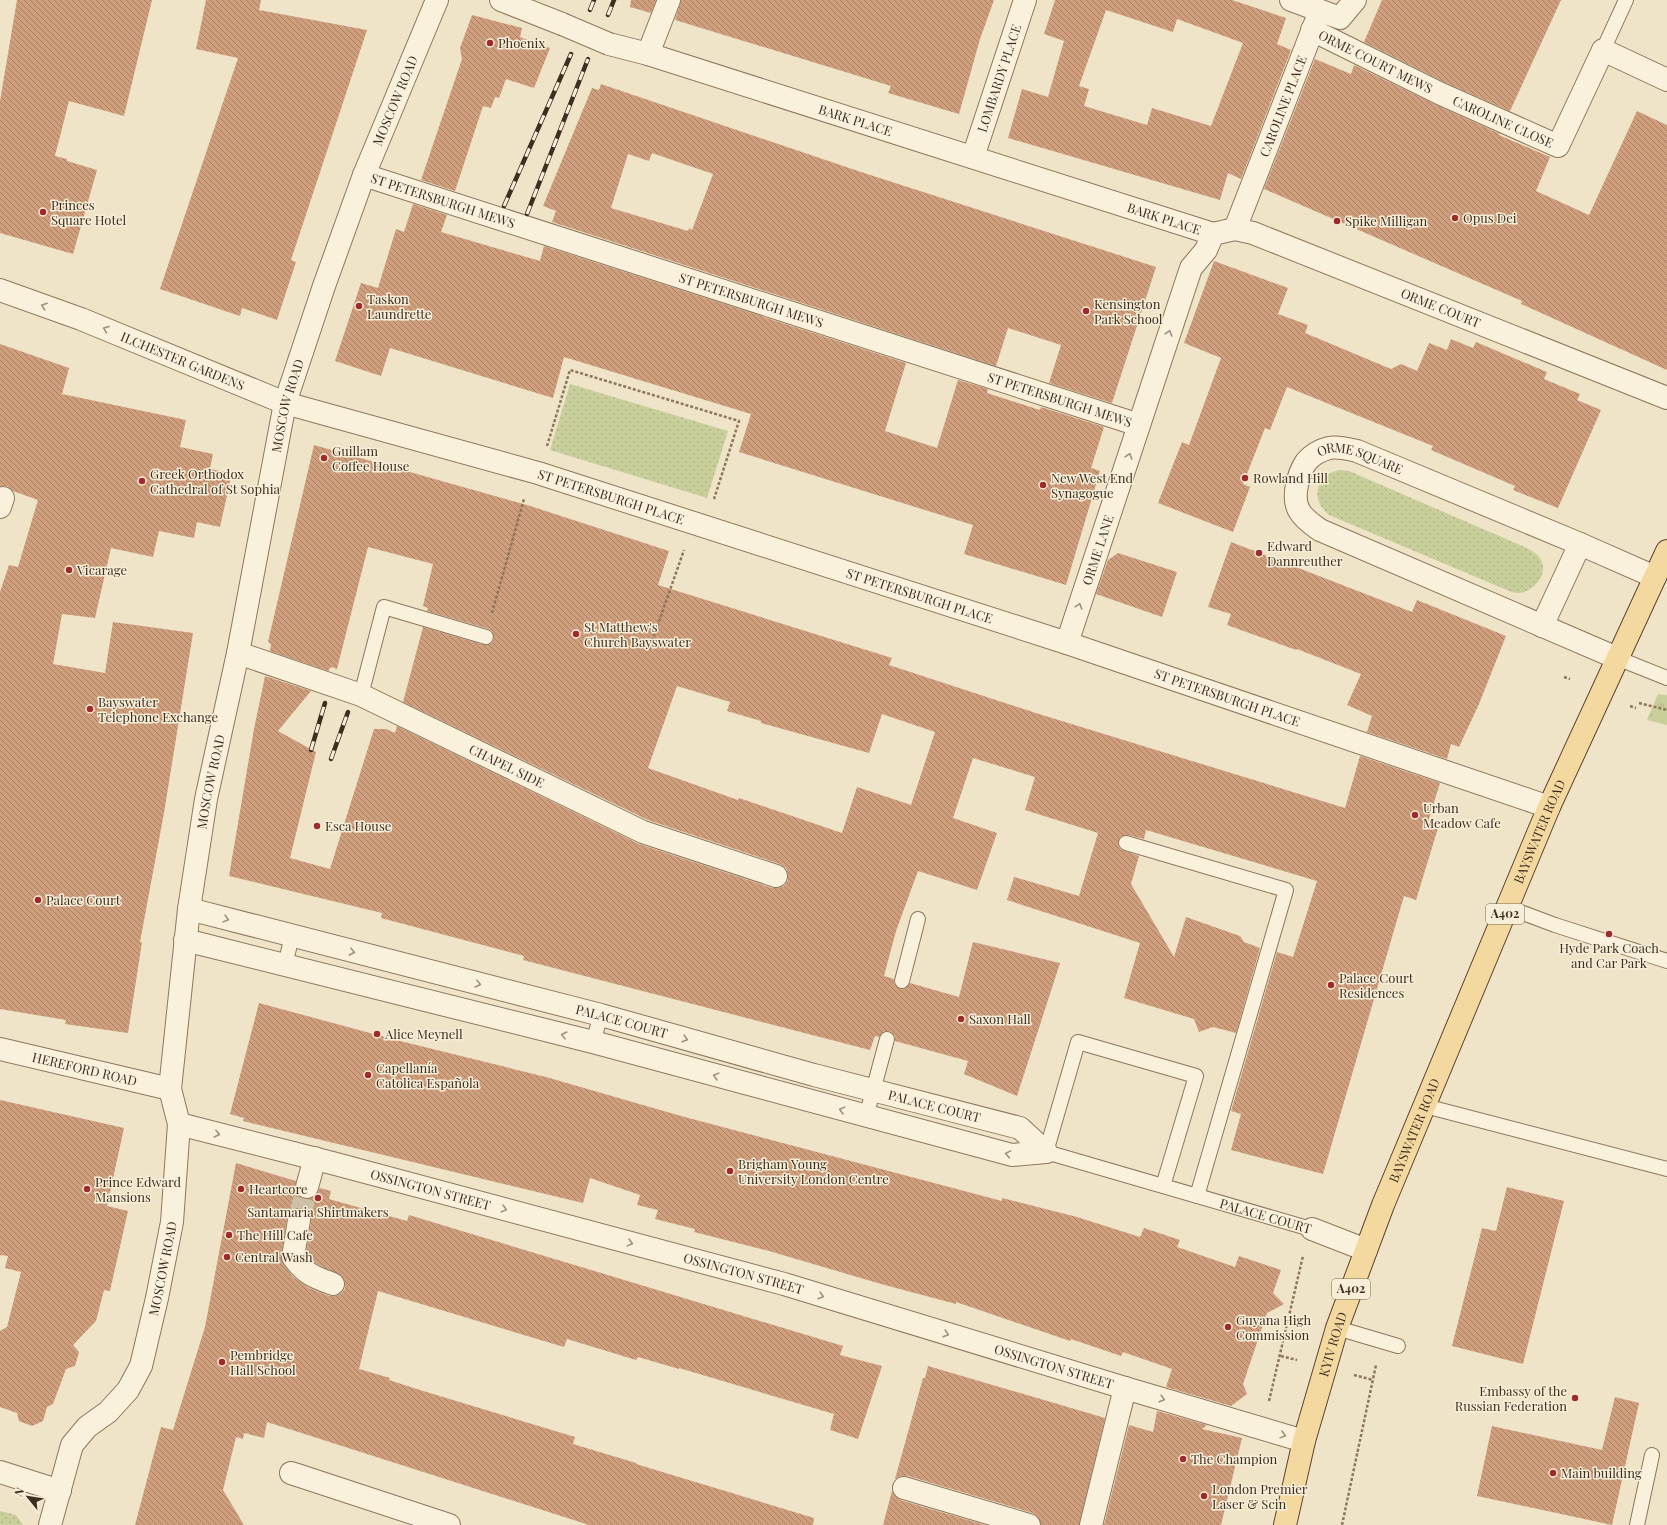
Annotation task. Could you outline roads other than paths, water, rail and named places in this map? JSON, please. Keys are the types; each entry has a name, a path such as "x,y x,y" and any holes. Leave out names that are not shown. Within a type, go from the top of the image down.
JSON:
{"main road":[{"name":"BAYSWATER ROAD","path":"1366,1250 1424,1106 1549,807 1667,551"},
{"name":"KYIV ROAD","path":"1304,1441 1337,1328 1366,1250"},
{"name":"A402","path":"1285,1525 1304,1441"}],"street":[{"name":"MOSCOW ROAD","path":"50,1525 72,1445 87,1427 108,1412 128,1390 141,1366 157,1298 172,1222 179,1124 170,1089 189,909 206,798 238,653 285,403 324,286 364,175 437,0"},
{"name":"BARK PLACE","path":"501,0 609,44 648,54 1213,234"},
{"path":"648,54 669,0"},
{"name":"LOMBARDY PLACE","path":"973,157 1025,0"},
{"path":"1291,0 1316,21 1340,18 1355,0"},
{"name":"ORME COURT MEWS","path":"1316,21 1439,93"},
{"name":"CAROLINE PLACE","path":"1235,229 1316,21"},
{"path":"1603,50 1667,80"},
{"name":"CAROLINE CLOSE","path":"1439,93 1558,146 1603,50"},
{"name":"ST PETERSBURGH MEWS","path":"364,175 1139,425"},
{"name":"ORME COURT","path":"1213,234 1235,229 1253,233 1667,398"},
{"name":"ORME LANE","path":"1067,643 1191,268 1206,250 1213,234"},
{"name":"ILCHESTER GARDENS","path":"0,290 81,319 285,403"},
{"name":"ST PETERSBURGH PLACE","path":"285,403 535,472 699,524 1067,643 1549,807"},
{"name":"ORME SQUARE","path":"1617,658 1320,530 1309,523 1299,511 1296,495 1299,477 1306,462 1317,452 1331,447 1357,451 1655,577"},
{"path":"1542,626 1580,544"},
{"name":"CHAPEL SIDE","path":"238,653 361,695 643,832 776,876"},
{"name":"PALACE COURT","path":"189,909 601,1015 806,1073 1020,1128 1046,1152"},
{"name":"PALACE COURT","path":"185,940 594,1042 1012,1156 1046,1152"},
{"name":"HEREFORD ROAD","path":"0,1049 170,1089"},
{"name":"OSSINGTON STREET","path":"179,1124 315,1158 784,1284 1304,1441"},
{"path":"307,1187 315,1158"},
{"path":"299,1220 293,1257 301,1269 315,1277 333,1284"},
{"name":"PALACE COURT","path":"1312,1230 1366,1250"},
{"path":"1091,1525 1125,1388"},
{"path":"0,1472 60,1491"},
{"path":"291,1473 449,1525"},
{"path":"904,1488 1029,1525"}],"lane":[{"name":"CAROLINE CLOSE","path":"1603,50 1626,0"},
{"path":"361,695 384,607 486,637"},
{"path":"1617,658 1667,678"},
{"path":"1126,843 1286,890 1198,1196"},
{"path":"1507,907 1555,925 1667,961"},
{"path":"902,981 918,919"},
{"path":"285,965 292,936"},
{"path":"594,1042 601,1015"},
{"path":"866,1117 872,1090 887,1039"},
{"path":"1046,1152 1078,1042 1196,1076 1163,1186"},
{"path":"1424,1106 1667,1169"},
{"name":"PALACE COURT","path":"1046,1152 1312,1230"},
{"path":"1337,1328 1398,1346"},
{"path":"1637,1525 1652,1455"}],"tunnel":[{"path":"299,1220 307,1187"}],"railway":[{"path":"590,10 594,0"},
{"path":"608,15 614,0"},
{"path":"504,206 571,54"},
{"path":"527,214 588,59"},
{"path":"311,750 325,703"},
{"path":"331,759 348,712"}],"place":[{"name":"Phoenix","path":"490,43"},
{"name":"Princes Square Hotel","path":"43,212"},
{"name":"Opus Dei","path":"1455,218"},
{"name":"Spike Milligan","path":"1337,221"},
{"name":"Taskon Laundrette","path":"359,306"},
{"name":"Kensington Park School","path":"1086,311"},
{"name":"Guillam Coffee House","path":"324,458"},
{"name":"Rowland Hill","path":"1245,478"},
{"name":"Greek Orthodox Cathedral of St Sophia","path":"142,481"},
{"name":"New West End Synagogue","path":"1043,485"},
{"name":"Edward Dannreuther","path":"1259,553"},
{"name":"Vicarage","path":"69,570"},
{"name":"St Matthew's Church Bayswater","path":"576,634"},
{"name":"Bayswater Telephone Exchange","path":"90,709"},
{"name":"Urban Meadow Cafe","path":"1415,815"},
{"name":"Esca House","path":"317,826"},
{"name":"Palace Court","path":"38,900"},
{"name":"Hyde Park Coach and Car Park","path":"1609,934"},
{"name":"Palace Court Residences","path":"1331,985"},
{"name":"Saxon Hall","path":"961,1019"},
{"name":"Alice Meynell","path":"377,1034"},
{"name":"Capellanía Catolica Española","path":"368,1075"},
{"name":"Brigham Young University London Centre","path":"730,1171"},
{"name":"Prince Edward Mansions","path":"87,1189"},
{"name":"Heartcore","path":"241,1189"},
{"name":"Santamaria Shirtmakers","path":"318,1198"},
{"name":"The Hill Cafe","path":"229,1235"},
{"name":"Central Wash","path":"227,1257"},
{"name":"Guyana High Commission","path":"1228,1327"},
{"name":"Pembridge Hall School","path":"222,1362"},
{"name":"Embassy of the Russian Federation","path":"1575,1398"},
{"name":"The Champion","path":"1183,1459"},
{"name":"Main building","path":"1553,1473"},
{"name":"London Premier Laser & Scin","path":"1204,1496"}]}
